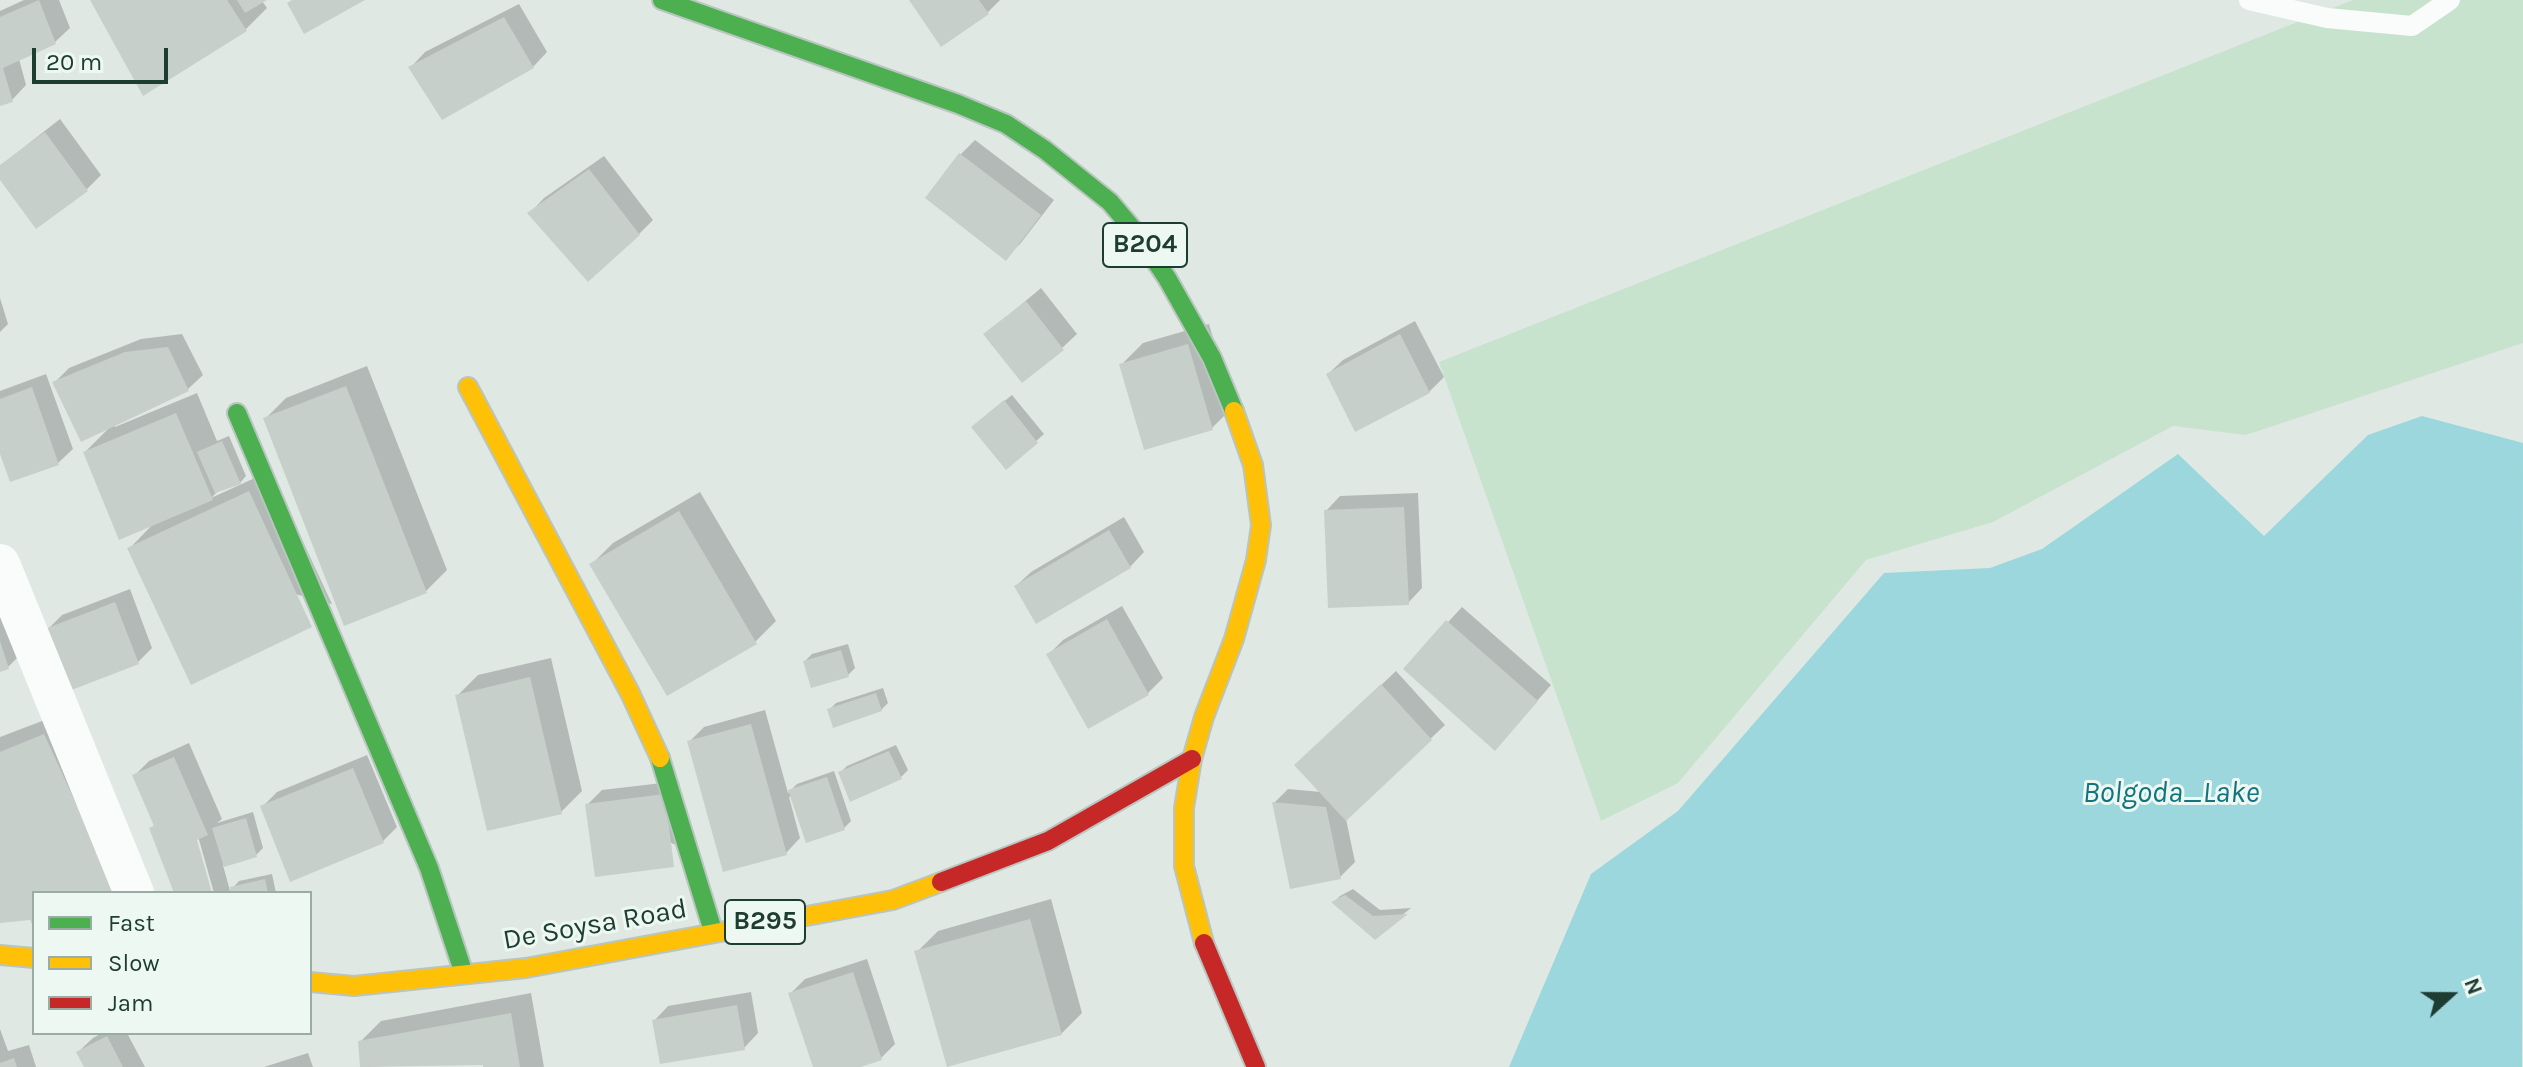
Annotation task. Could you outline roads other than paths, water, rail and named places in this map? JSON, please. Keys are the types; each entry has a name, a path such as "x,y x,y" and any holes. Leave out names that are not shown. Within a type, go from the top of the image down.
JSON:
{"main road":[{"name":"B204","path":"662,0 958,104 1006,124 1045,150 1110,202 1137,234 1167,278 1212,358 1253,465 1261,525 1256,560 1234,639 1204,717 1192,759"},
{"path":"468,387 630,693 663,765 713,931"},
{"path":"237,413 429,868 464,974"},
{"name":"De Soysa Road","path":"312,982 354,986 526,968 893,900 1048,841 1192,759"},
{"path":"1192,759 1184,808 1184,866 1203,940 1256,1067"},
{"path":"0,955 32,958"}],"street":[{"path":"0,564 133,891"}],"lane":[{"path":"2249,0 2327,18 2412,26 2450,0"}],"water":[{"name":"Bolgoda_Lake","path":"2422,416 2523,443 2522,1067 1509,1067 1591,874 1678,811 1884,573 1990,568 2042,549 2178,454 2264,536 2368,435"}]}
